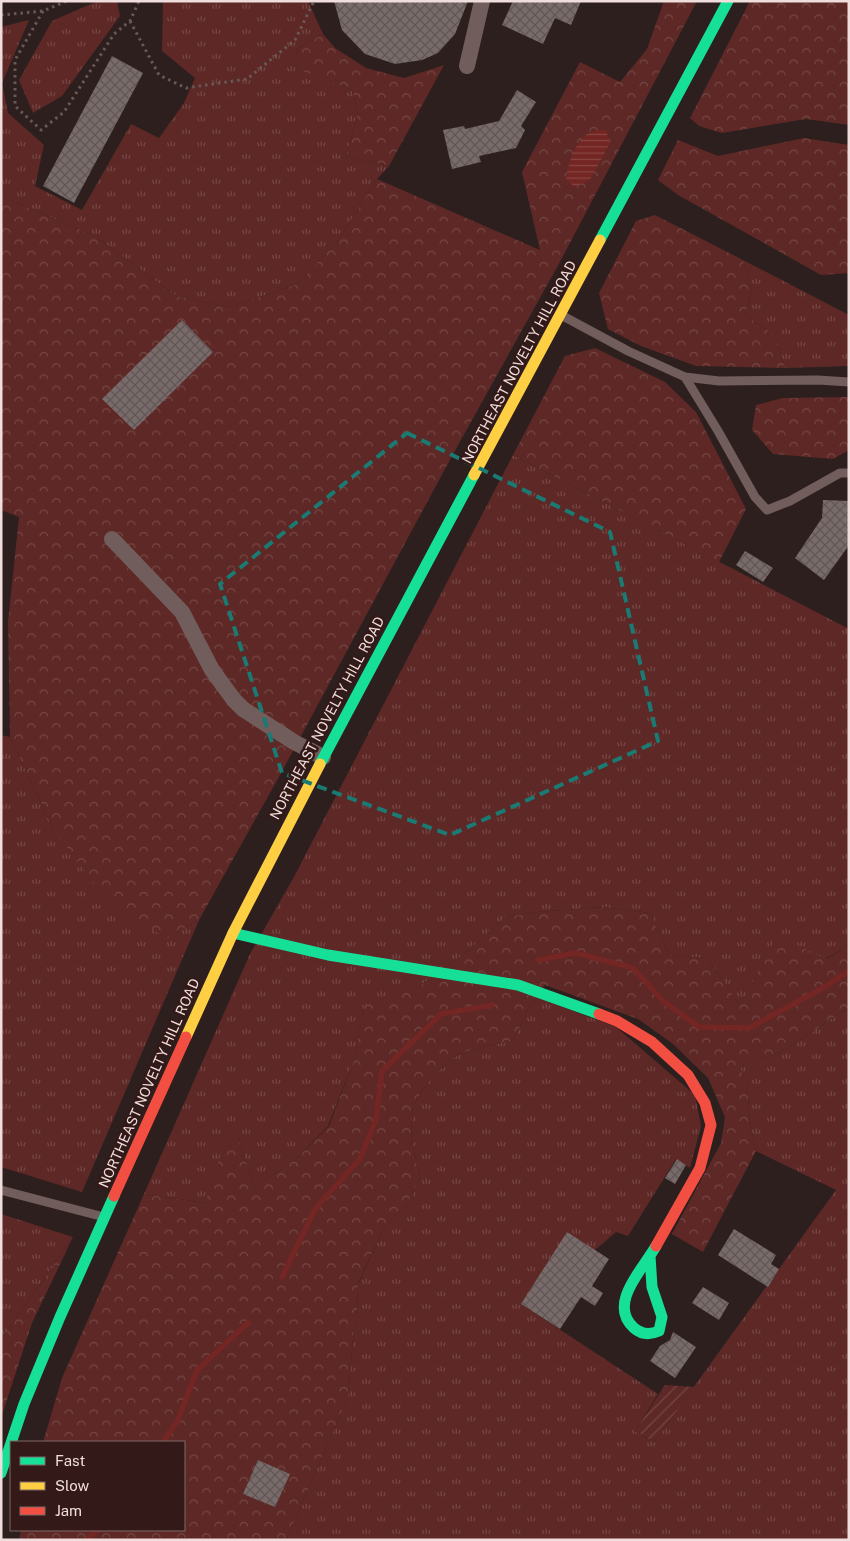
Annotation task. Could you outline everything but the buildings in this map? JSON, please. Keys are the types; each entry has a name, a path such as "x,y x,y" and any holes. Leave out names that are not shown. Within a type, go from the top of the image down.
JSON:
{"main road":[{"name":"NORTHEAST NOVELTY HILL ROAD","path":"12,1441 24,1404 104,1218 233,934 323,757 728,1"},
{"path":"233,934 328,954 518,985 617,1021 652,1042 688,1075 705,1103 711,1125 700,1168 650,1256 628,1290 622,1308 628,1323 638,1332 651,1335 659,1331 662,1317 652,1287 650,1256"},
{"name":"NORTHEAST NOVELTY HILL ROAD","path":"1,1473 10,1446"}],"street":[{"path":"467,66 482,1"},
{"path":"112,539 182,612 212,670 234,700 243,709 294,742 323,757"}],"lane":[{"path":"561,315 628,351 685,377 719,381 818,380 849,382"},
{"path":"685,377 755,497 767,510 790,501 840,473 849,473"},
{"path":"1,1190 104,1218"}],"path":[{"path":"1,15 43,11 67,1"},
{"path":"43,11 15,60 15,106 41,130 64,112 114,34 130,21 139,1"},
{"path":"130,21 159,75 186,88 247,79 295,40 314,1"}],"highlighted area":[{"path":"407,433 610,532 658,741 450,835 282,773 220,584"}],"green space":[{"path":"101,1 117,1 120,16 62,96 33,113 19,80 52,21"},
{"path":"163,1 308,1 323,34 296,50 299,69 352,90 358,112 346,156 389,166 377,179 339,239 298,284 229,307 176,296 95,236 1,196 1,27 29,20 2,83 8,113 44,145 35,186 82,210 131,124 159,138 184,103 195,78 162,51"},
{"path":"664,1 697,1 561,260 199,920 168,938 113,909 53,829 10,737 8,622 19,517 1,510 1,196 95,236 176,296 229,307 298,284 339,239 377,179 540,250 522,172 580,62 620,82 647,49"},
{"path":"750,1 849,1 849,125 806,119 722,133 699,126 690,118"},
{"path":"323,34 335,48 366,68 404,78 444,65 389,166 346,156 358,112 352,90 299,70 296,50"},
{"path":"804,138 849,145 849,273 821,275 678,195 658,180 678,140 718,156"},
{"path":"655,215 743,260 752,290 745,315 775,335 785,368 696,366 641,346 608,329 599,293 636,221"},
{"path":"743,260 849,315 849,366 785,368 775,335 745,315 752,290"},
{"path":"595,348 665,382 696,412 746,509 719,562 513,455 565,356"},
{"path":"849,397 849,450 833,459 773,454 752,430 756,405 783,398"},
{"path":"513,455 849,629 849,946 740,1005 707,958 670,956 650,913 603,907 537,912 506,917 465,953 420,986 364,1007 354,1060 328,1126 295,1160 254,1187 239,1139 205,1203 144,1194 250,954 295,875"},
{"path":"1,735 10,737 53,829 168,938 199,920 82,1192 1,1167"},
{"path":"603,907 650,913 670,956 707,958 740,1005 777,935 826,959 849,946 849,1007 788,1048 765,1058 749,1059 740,1069 747,1083 750,1122 756,1151 703,1252 672,1234 721,1143 725,1117 708,1078 673,1044 638,1019 545,985 530,1005 513,1041 474,1049 453,1058 428,1082 414,1105 411,1120 412,1137 420,1177 408,1203 385,1226 358,1283 357,1320 354,1327 348,1397 286,1540 19,1540 21,1531 185,1531 185,1441 43,1441 62,1378 144,1194 205,1203 226,1138 239,1139 254,1187 295,1160 329,1126 354,1060 364,1006 420,986 465,953 506,917 537,912"},
{"path":"536,997 616,1027 695,1095 701,1126 690,1168 676,1159 628,1236 616,1232 595,1250 521,1304 658,1394 635,1431 654,1442 836,1190 756,1151 750,1122 747,1083 740,1069 749,1059 765,1058 788,1048 849,1007 849,1540 286,1540 348,1397 354,1327 357,1320 358,1284 385,1226 408,1203 420,1177 412,1137 411,1120 414,1105 428,1082 453,1058 474,1049 513,1041 530,1005"},
{"path":"1,1214 73,1237 1,1340"},
{"path":"73,1237 32,1323 1,1418 1,1340"},
{"path":"665,1385 694,1387 654,1442 635,1431"}],"shaded area":[{"path":"606,130 610,143 590,180 575,187 566,180 574,151 582,138 588,134"}],"waterway":[{"path":"538,960 576,953 633,968 662,1000 699,1027 749,1028 821,989 849,971"},
{"path":"282,1277 315,1209 360,1159 376,1120 382,1071 441,1014 492,1005"},
{"path":"164,1441 178,1420 197,1370 248,1323"},
{"path":"87,1540 96,1531"}],"traffic: fast":[{"path":"600,240 728,1"},
{"path":"320,764 474,475"},
{"path":"233,933 328,955 518,985 599,1014"},
{"path":"12,1441 24,1404 60,1317 114,1196"},
{"path":"650,1256 652,1287 662,1317 659,1331 646,1334 634,1328 627,1319 624,1308 630,1287 656,1246"},
{"path":"1,1473 10,1446"}],"traffic: slow":[{"path":"474,475 600,240"},
{"path":"186,1037 233,933 320,764"}],"traffic: jam":[{"path":"599,1014 617,1021 652,1042 688,1075 705,1103 711,1125 700,1168 656,1246"},
{"path":"114,1196 186,1037"}]}
